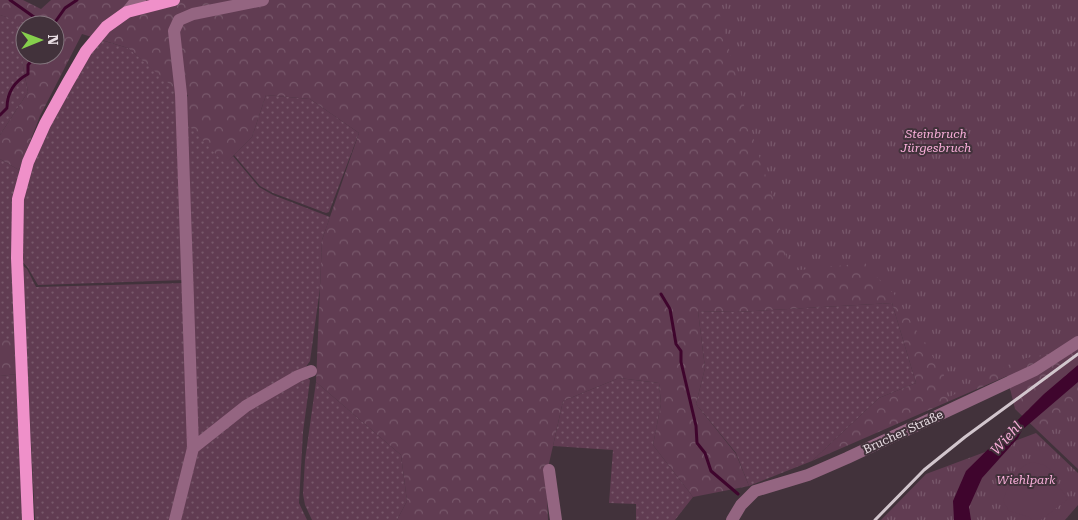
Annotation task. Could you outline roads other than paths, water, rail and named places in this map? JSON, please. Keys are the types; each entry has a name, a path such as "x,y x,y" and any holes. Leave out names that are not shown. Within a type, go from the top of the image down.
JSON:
{"main road":[{"path":"28,520 17,268 18,199 28,162 45,124 67,84 86,51 106,26 127,12 174,0"}],"street":[{"path":"127,12 134,2 140,0"},
{"path":"175,520 193,448 181,94 174,31 179,20 193,14 263,0"},
{"name":"Brucher Straße","path":"732,520 741,505 755,491 808,475 856,454 1035,370 1078,342"},
{"path":"193,448 246,406 298,376 311,371"},
{"path":"549,470 556,520"}],"water":[{"name":"Wiehl","path":"1078,365 1078,382 1022,430 1018,438 982,478 969,507 971,520 954,520 953,501 966,471 1044,394"}],"waterway":[{"path":"10,0 31,15"},
{"path":"60,15 65,8 77,0"},
{"path":"0,115 7,108 10,92 19,80 28,74 28,65"},
{"path":"661,294 670,309 676,344 681,351 681,362 696,426 697,443 705,453 711,471 738,494"}],"railway":[{"path":"875,520 924,470 965,437 1078,354"}],"park label":[{"name":"Steinbruch Jürgesbruch","path":"936,141"},
{"name":"Wiehlpark","path":"1026,480"}]}
